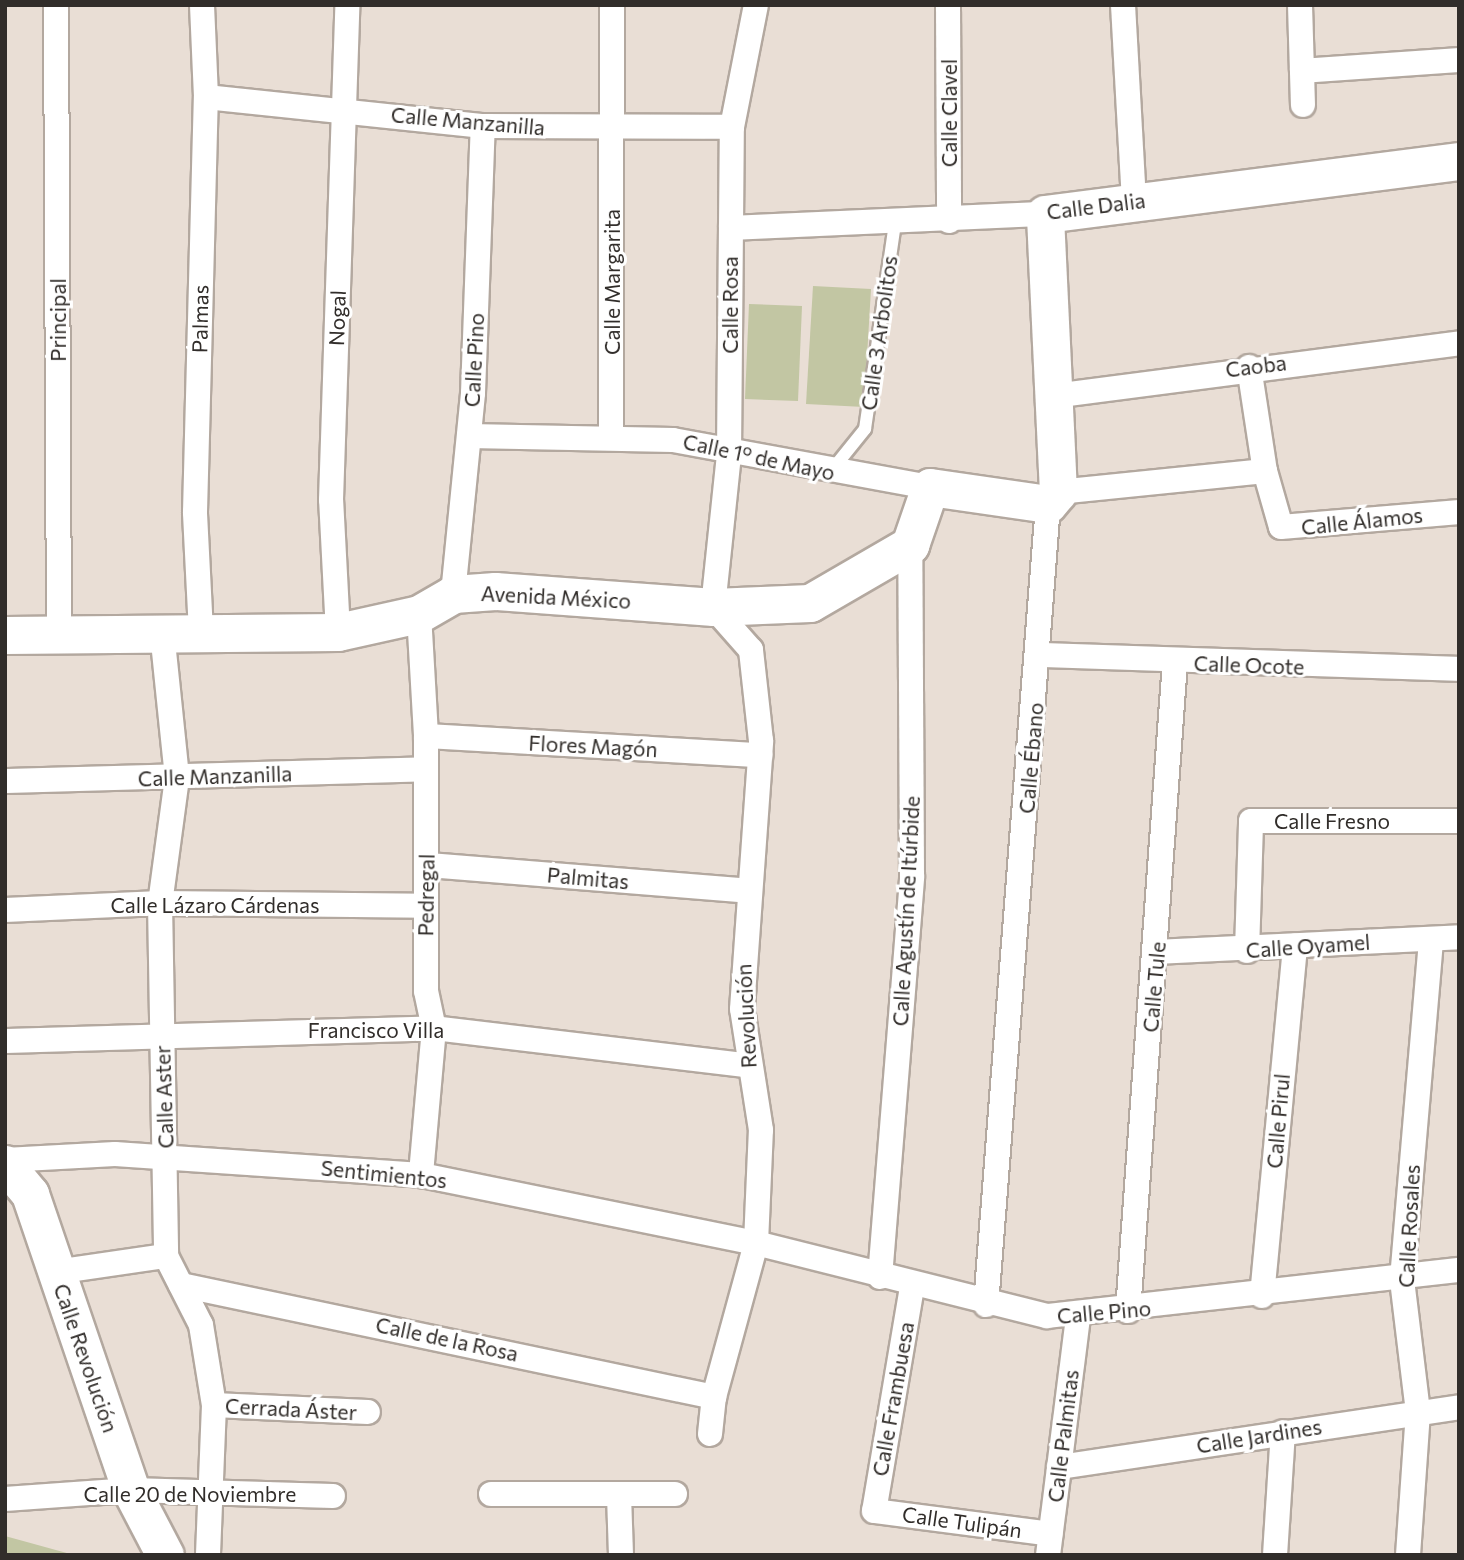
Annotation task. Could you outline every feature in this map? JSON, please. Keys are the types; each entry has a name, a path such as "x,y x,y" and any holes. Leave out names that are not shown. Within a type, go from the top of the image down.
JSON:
{"street":[{"name":"Principal","path":"56,5 59,634"},
{"name":"Palmas","path":"201,632 195,512 206,97 202,5"},
{"name":"Nogal","path":"338,632 331,499 347,5"},
{"name":"Calle Margarita","path":"611,434 614,130 612,5"},
{"name":"Calle Rosa","path":"713,607 729,454 732,127 756,5"},
{"name":"Calle Clavel","path":"948,5 949,221"},
{"path":"1123,5 1134,201"},
{"path":"1300,5 1303,105"},
{"path":"1302,71 1459,60"},
{"name":"Calle Manzanilla","path":"206,97 343,109 483,126 614,130 732,127"},
{"name":"Calle Pino","path":"453,594 469,436 483,126"},
{"name":"Calle Dalia","path":"731,228 949,221 1045,214 1459,162"},
{"name":"Calle Ébano","path":"986,1305 1053,498 1053,396 1045,214"},
{"name":"Caoba","path":"1053,396 1249,366 1459,343"},
{"name":"Calle Álamos","path":"1249,366 1265,471 1281,527 1459,512"},
{"name":"Calle 1º de Mayo","path":"469,436 611,434 673,440 729,454 830,473 1053,498"},
{"path":"1053,498 1265,471"},
{"path":"910,545 930,486"},
{"name":"Avenida México","path":"5,635 338,632 419,614 453,594 495,591 713,607 810,603 910,545"},
{"name":"Calle Agustín de Itúrbide","path":"880,1277 912,876 910,545"},
{"name":"Revolución","path":"710,1434 714,1397 756,1243 761,1130 746,1065 743,953 760,755 751,650 713,607"},
{"name":"Pedregal","path":"419,614 426,736 426,991 434,1028 421,1175"},
{"name":"Calle Aster","path":"162,632 177,778 159,903 166,1256 201,1325 214,1405 214,1492 208,1555"},
{"name":"Calle Ocote","path":"1040,655 1175,662 1459,669"},
{"name":"Calle Tule","path":"1128,1311 1157,951 1175,662"},
{"name":"Flores Magón","path":"426,736 760,755"},
{"name":"Calle Manzanilla","path":"5,781 424,769"},
{"name":"Calle Fresno","path":"1247,951 1251,821 1459,821"},
{"name":"Palmitas","path":"428,865 749,891"},
{"name":"Calle Lázaro Cárdenas","path":"5,910 159,903 425,906"},
{"name":"Calle Oyamel","path":"1157,951 1247,951 1459,937"},
{"name":"Calle Rosales","path":"1409,1555 1418,1412 1402,1279 1431,939"},
{"name":"Calle Pirul","path":"1262,1296 1295,946"},
{"name":"Francisco Villa","path":"5,1041 162,1031 434,1028 746,1065"},
{"name":"Sentimientos","path":"5,1162 166,1156 421,1175 756,1243"},
{"name":"Calle Revolución","path":"5,1162 30,1194 131,1490 165,1555"},
{"name":"Calle Pino","path":"756,1243 986,1305 1078,1317 1459,1270"},
{"path":"57,1272 166,1256"},
{"name":"Calle de la Rosa","path":"181,1285 714,1397"},
{"name":"Calle Frambuesa","path":"874,1511 912,1287"},
{"name":"Calle Palmitas","path":"1049,1544 1078,1317"},
{"name":"Cerrada Áster","path":"214,1405 368,1412"},
{"name":"Calle Jardines","path":"1059,1467 1459,1408"},
{"path":"1275,1555 1283,1433"},
{"name":"Calle 20 de Noviembre","path":"5,1499 131,1490 333,1496"},
{"path":"491,1494 675,1494"},
{"path":"619,1495 621,1555"},
{"name":"Calle Tulipán","path":"874,1511 1049,1544"}],"lane":[{"name":"Calle 3 Arbolitos","path":"830,473 865,429 895,223"}],"green space":[{"path":"813,286 871,289 864,407 806,404"},
{"path":"749,304 802,306 798,401 745,399"},
{"path":"5,1536 74,1555 5,1555"}]}
